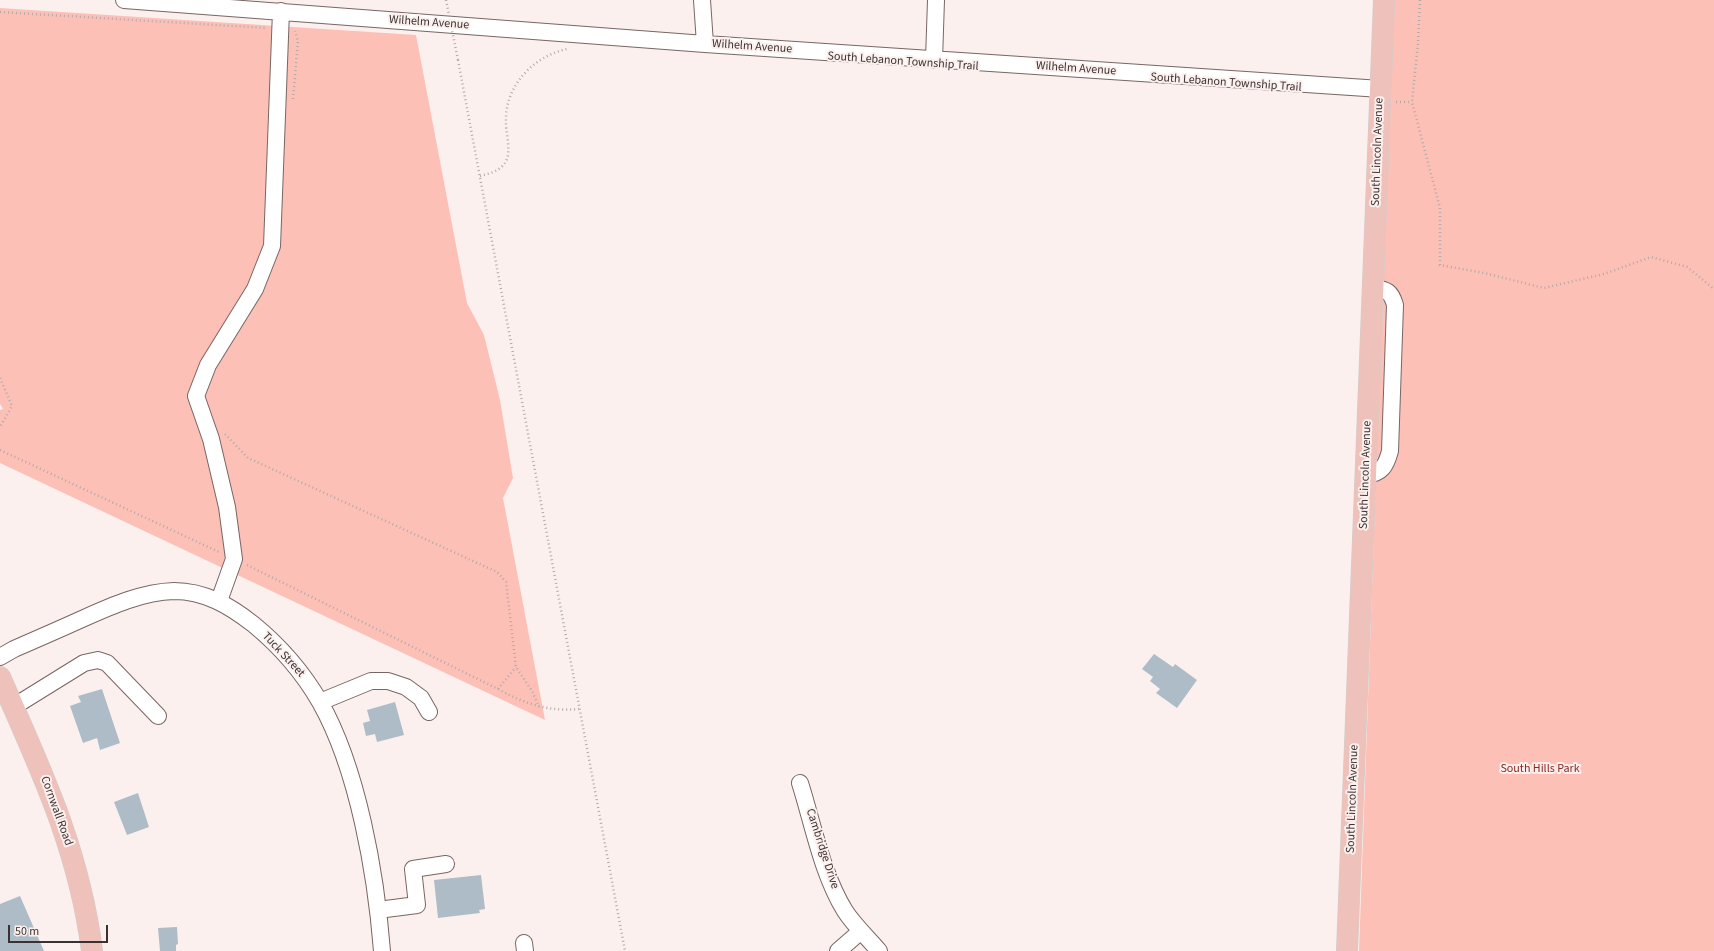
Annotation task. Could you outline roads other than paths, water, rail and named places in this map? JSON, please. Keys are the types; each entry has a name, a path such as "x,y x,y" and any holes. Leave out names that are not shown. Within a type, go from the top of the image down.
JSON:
{"main road":[{"name":"South Lincoln Avenue","path":"1348,951 1384,0"},
{"name":"Cornwall Road","path":"0,677 55,804 70,847 85,905 92,951"}],"street":[{"name":"Wilhelm Avenue","path":"124,0 934,60 1380,95"},
{"path":"702,0 705,44"},
{"path":"934,60 936,0"},
{"path":"219,601 234,559 227,507 211,439 196,396 208,364 256,289 272,246 281,11"},
{"name":"Tuck Street","path":"0,657 14,649 107,608 142,596 174,591 202,594 219,601 242,615 291,660 320,702 340,746 358,804 366,840 378,910 382,951"},
{"path":"13,707 84,663 98,660 107,663 158,716"},
{"path":"320,702 371,681 388,682 406,687 421,698 429,712"},
{"name":"Cambridge Drive","path":"800,783 834,889 845,911 879,951"},
{"path":"378,910 417,905 413,869 446,864"},
{"path":"838,951 862,930"}],"park label":[{"name":"South Hills Park","path":"1540,769"}]}
